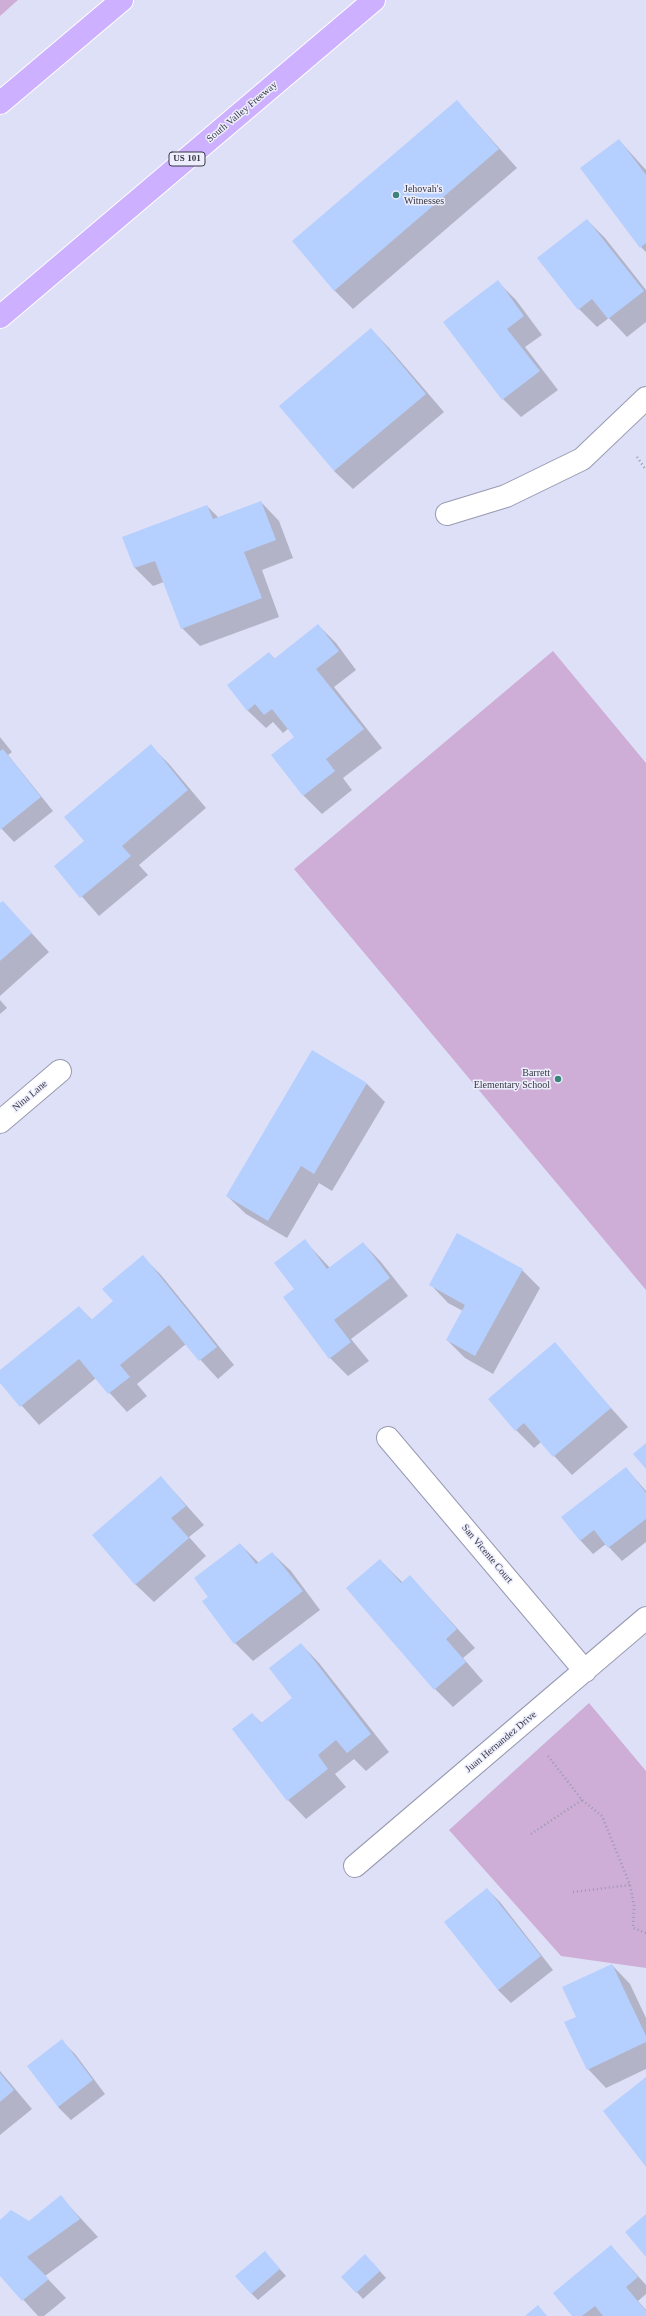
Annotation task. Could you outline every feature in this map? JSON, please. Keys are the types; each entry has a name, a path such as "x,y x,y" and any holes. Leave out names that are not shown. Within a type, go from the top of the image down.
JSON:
{"highway":[{"path":"0,103 122,0"},
{"name":"South Valley Freeway","path":"0,317 374,0"}],"street":[{"path":"447,514 506,496 582,459 646,398"},
{"name":"Nina Lane","path":"0,1122 60,1071"},
{"name":"San Vicente Court","path":"388,1438 585,1671"},
{"name":"Juan Hernandez Drive","path":"355,1866 646,1618"}],"path":[{"path":"636,457 646,470"},
{"path":"548,1756 582,1800 602,1816 630,1885 634,1905 633,1928 646,1933"},
{"path":"531,1834 582,1800"},
{"path":"573,1892 630,1885"}],"shaded area":[{"path":"0,0 18,0 0,16"},
{"name":"Barrett Elementary School","path":"553,651 646,763 646,1290 294,869"},
{"path":"589,1703 646,1771 646,1968 561,1956 449,1830"}],"building":[{"name":"Jehovah's Witnesses","path":"457,100 499,149 334,291 292,241"},
{"path":"619,139 646,175 646,243 640,248 580,168"},
{"path":"587,219 644,291 608,319 592,299 578,310 537,258"},
{"path":"498,280 524,316 507,329 540,371 502,400 443,322"},
{"path":"371,328 426,394 334,471 279,406"},
{"path":"261,501 276,540 244,552 262,598 181,629 155,561 134,568 122,537 207,505 213,519"},
{"path":"318,624 339,651 316,669 364,729 326,759 335,771 303,796 271,755 294,737 272,709 264,715 255,704 247,711 227,685 269,652 274,659"},
{"path":"151,744 188,790 122,846 131,856 80,898 54,866 84,841 64,817"},
{"path":"3,749 41,797 0,830 0,751"},
{"path":"3,901 32,933 0,961 0,903"},
{"path":"312,1050 367,1083 314,1174 301,1166 268,1221 226,1196"},
{"path":"457,1233 523,1269 475,1356 446,1340 465,1305 429,1285"},
{"path":"305,1239 327,1269 363,1242 390,1278 334,1320 351,1342 329,1359 283,1297 294,1289 274,1263"},
{"path":"143,1255 217,1347 199,1361 169,1325 120,1365 130,1377 108,1394 79,1359 20,1407 0,1383 0,1370 79,1306 91,1320 113,1301 102,1289"},
{"path":"555,1342 611,1408 553,1457 524,1423 515,1431 488,1399"},
{"path":"646,1443 646,1469 633,1454"},
{"path":"626,1467 646,1493 646,1519 608,1548 594,1530 580,1541 561,1517"},
{"path":"161,1476 186,1506 171,1518 189,1538 135,1585 92,1535"},
{"path":"240,1543 256,1564 272,1552 303,1591 234,1644 202,1601 208,1597 194,1578"},
{"path":"380,1559 401,1583 410,1575 457,1629 446,1639 466,1662 434,1690 346,1588"},
{"path":"301,1643 371,1734 347,1753 336,1740 318,1755 328,1769 287,1801 232,1729 252,1713 261,1723 292,1698 269,1668"},
{"path":"487,1888 541,1956 498,1990 444,1922"},
{"path":"612,1964 646,2036 646,2042 587,2070 564,2022 576,2017 562,1987"},
{"path":"62,2039 93,2080 58,2107 27,2066"},
{"path":"0,2073 14,2090 0,2102"},
{"path":"646,2077 646,2167 603,2111"},
{"path":"61,2195 80,2219 27,2257 49,2279 22,2301 0,2276 0,2220 11,2210 29,2221"},
{"path":"646,2214 646,2257 625,2232"},
{"path":"611,2245 638,2277 626,2287 646,2311 646,2316 603,2316 595,2306 582,2316 572,2316 553,2293"},
{"path":"265,2251 280,2269 251,2294 235,2276"},
{"path":"365,2254 380,2271 356,2293 341,2277"},
{"path":"538,2305 547,2316 525,2316"}],"place":[{"name":"Jehovah's Witnesses","path":"396,195"},
{"name":"Barrett Elementary School","path":"558,1079"}]}
